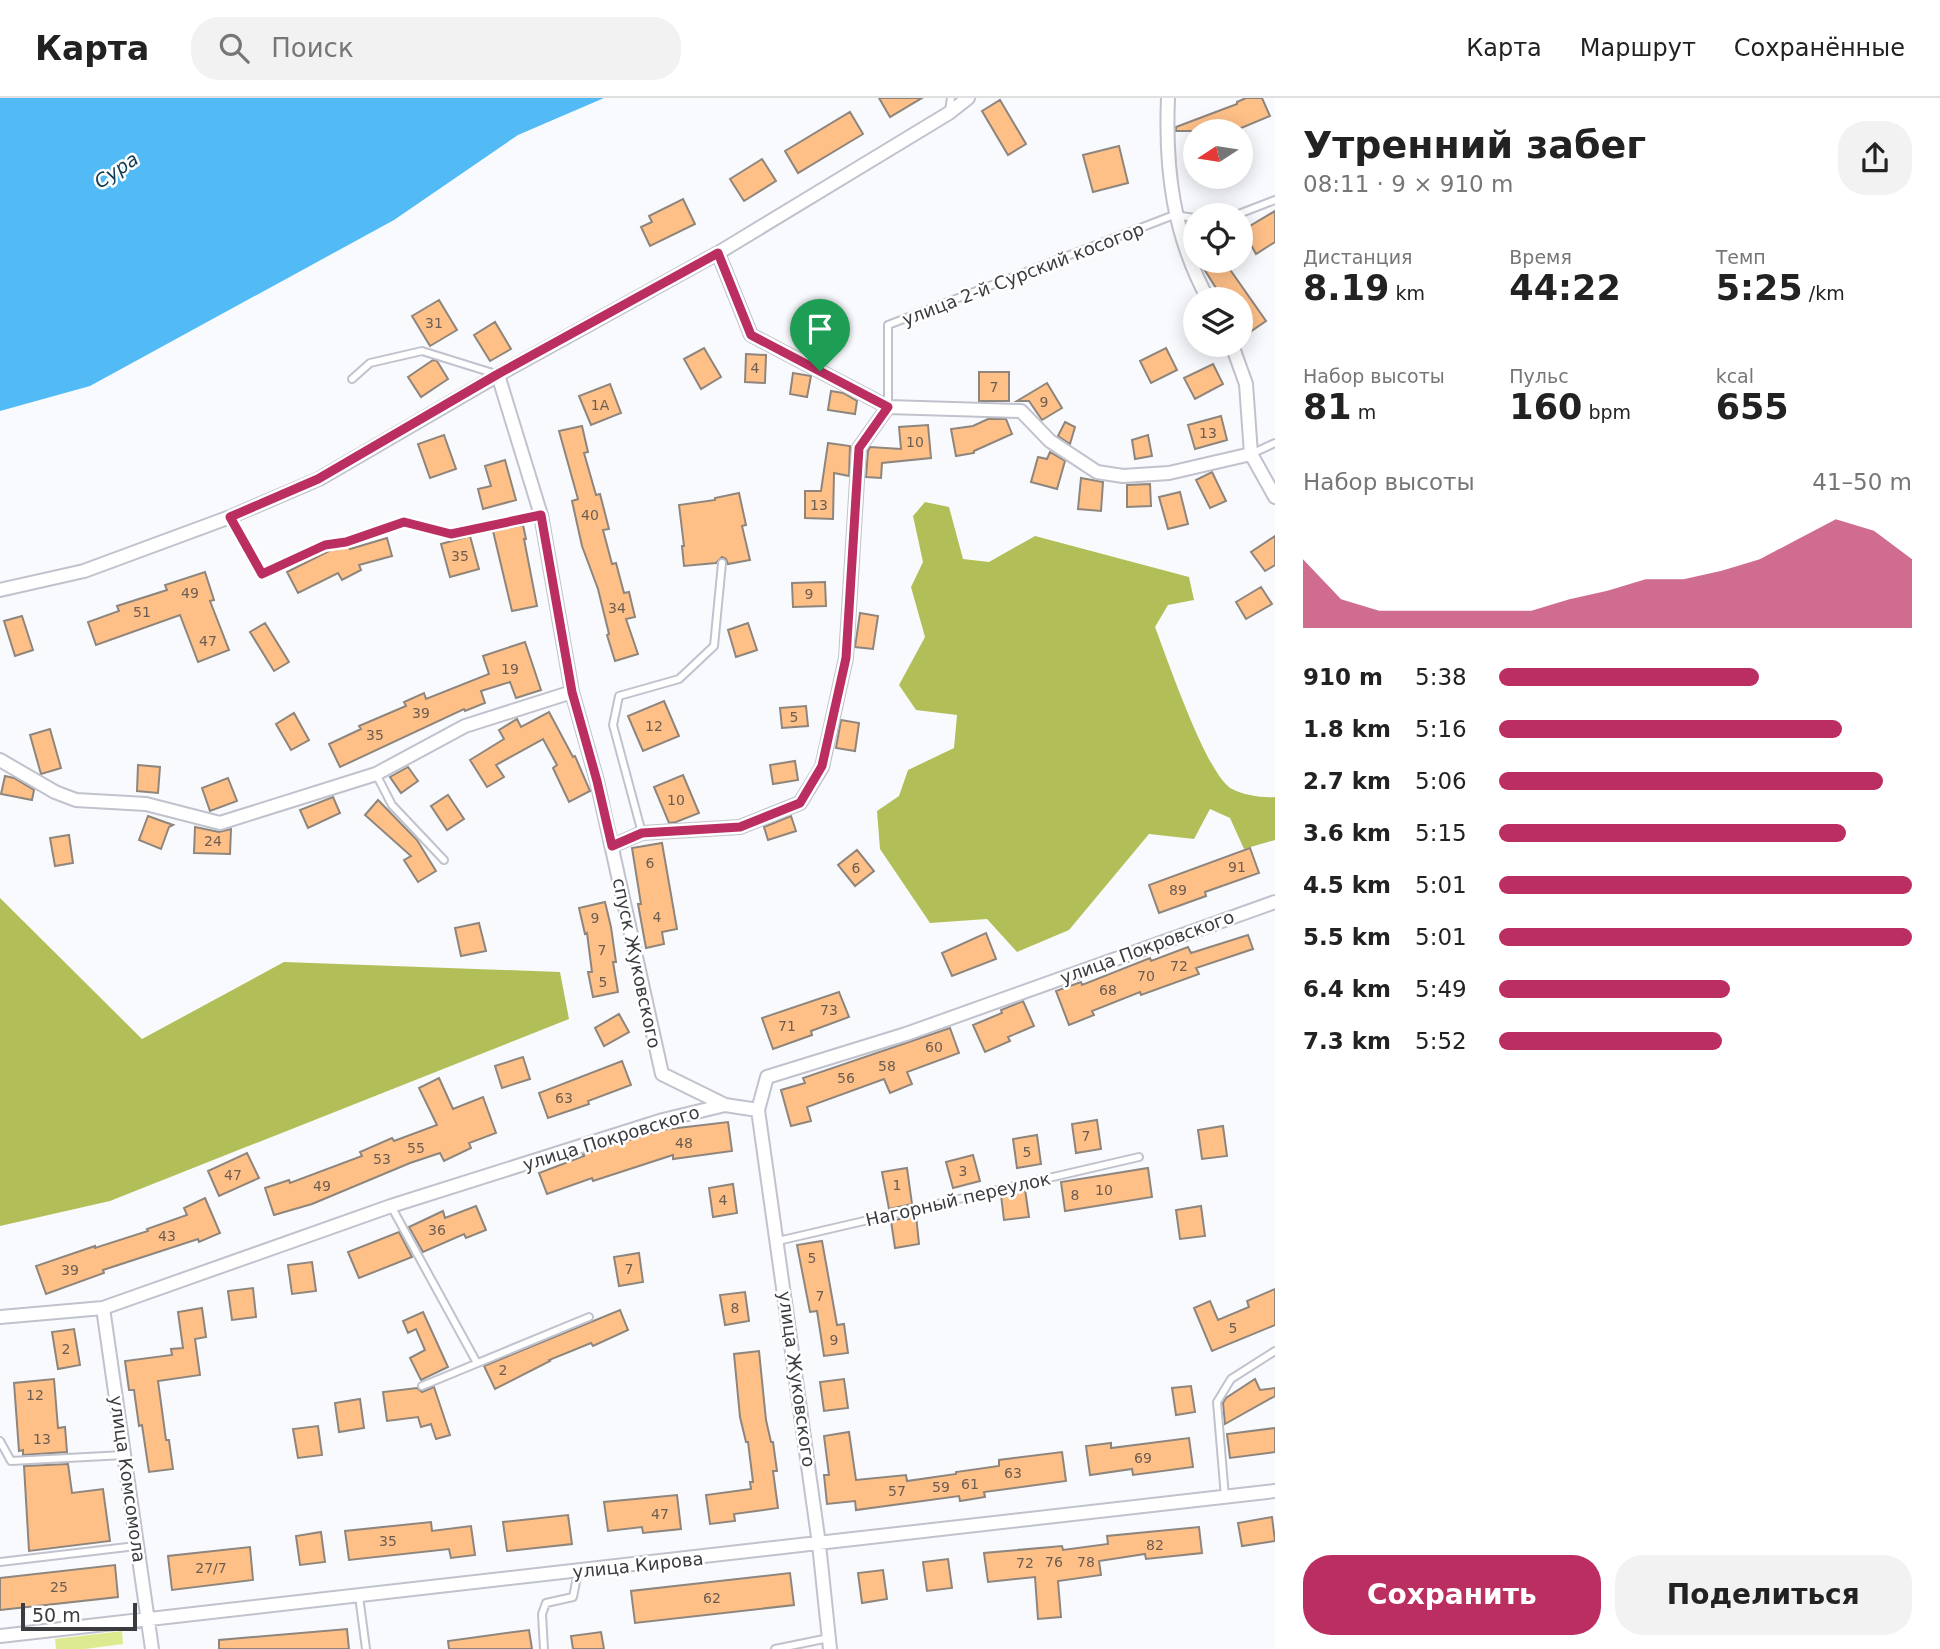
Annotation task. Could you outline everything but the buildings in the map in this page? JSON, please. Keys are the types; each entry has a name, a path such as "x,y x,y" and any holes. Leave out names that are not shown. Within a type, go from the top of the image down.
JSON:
{"street":[{"path":"0,590 84,571 230,517 318,479 498,374 718,253 949,113 968,98"},
{"path":"1168,98 1166,145 1174,215 1203,287"},
{"path":"718,253 751,335 888,407 1021,411 1050,441 1097,472 1123,476 1168,473 1251,454"},
{"path":"1237,357 1246,384 1251,454 1275,498"},
{"name":"спуск Жуковского","path":"498,374 541,515 572,692 597,781 662,1074 725,1105"},
{"path":"612,846 642,833 740,827 800,803 822,766 846,658 859,448 888,407"},
{"path":"0,760 55,792 76,800 146,804 220,823 376,774 465,726 572,692"},
{"name":"улица Покровского","path":"0,1317 103,1308 391,1206 663,1119 725,1105 758,1110 767,1077 906,1034 1275,902"},
{"name":"улица Жуковского","path":"758,1110 819,1544 829,1643"},
{"name":"улица Комсомола","path":"103,1308 152,1649"},
{"name":"улица Кирова","path":"0,1636 1275,1491"}],"lane":[{"path":"949,113 951,98"},
{"path":"1253,208 1275,200"},
{"name":"улица 2-й Сурский косогор","path":"888,407 888,325 1174,215 1183,216"},
{"path":"352,379 370,363 422,351 498,374"},
{"path":"1251,454 1275,443"},
{"path":"230,517 262,574 325,545 346,542 404,522 451,534 541,515"},
{"path":"642,833 613,725 618,696 679,679 714,646 722,564"},
{"path":"376,774 392,804 444,860"},
{"name":"Нагорный переулок","path":"778,1241 1139,1157"},
{"path":"391,1206 477,1363"},
{"path":"422,1385 589,1317"},
{"path":"1225,1497 1217,1402 1231,1379 1275,1351"},
{"path":"0,1441 11,1461 124,1455"},
{"path":"0,1562 136,1546"},
{"path":"544,1649 542,1614 545,1603 573,1597 578,1572"},
{"path":"359,1596 366,1649"},
{"path":"775,1649 829,1643"}],"green space":[{"path":"925,502 949,507 963,559 989,562 1035,536 1189,577 1194,600 1168,605 1155,627 1189,715 1211,763 1222,780 1242,793 1275,797 1275,840 1244,849 1230,818 1210,809 1194,839 1149,834 1069,930 1017,952 987,919 930,923 880,849 877,811 899,796 908,770 954,748 957,715 916,710 899,685 925,637 911,587 923,562 913,516"},
{"path":"0,898 142,1039 284,962 560,972 569,1019 110,1201 0,1226"},
{"path":"122,1631 123,1644 85,1649 56,1649 55,1639"}],"water":[{"name":"Сура","path":"0,98 604,98 518,135 394,220 90,386 0,411"}],"route":[{"path":"718,253 751,335 820,371 888,407 859,448 846,658 822,766 800,803 740,827 642,833 612,846 572,692 541,515 451,534 404,522 346,542 325,545 262,574 230,517 318,479 498,374 718,253"}]}
